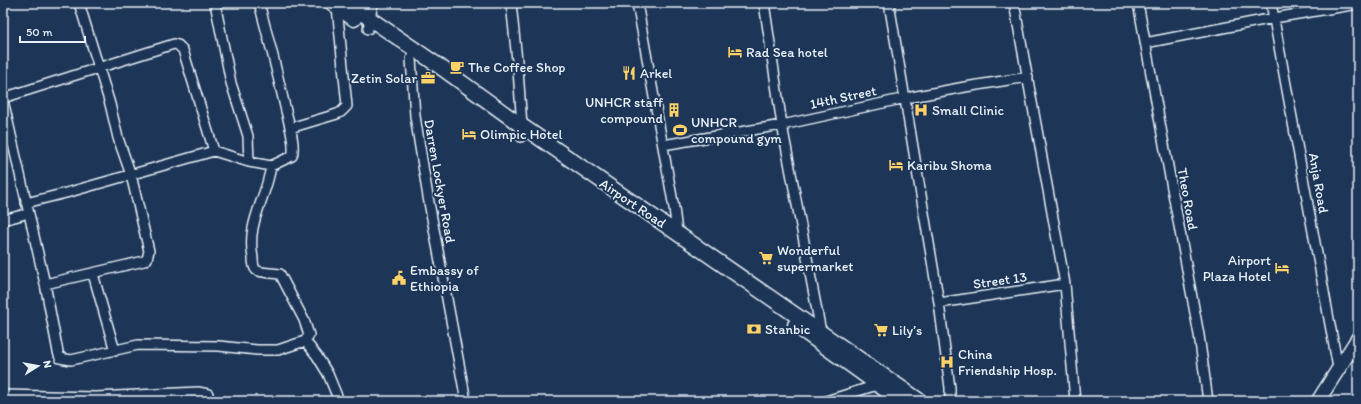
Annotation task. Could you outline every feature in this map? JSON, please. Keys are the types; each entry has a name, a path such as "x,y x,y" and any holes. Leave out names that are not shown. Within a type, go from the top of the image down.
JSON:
{"main road":[{"name":"Airport Road","path":"339,4 438,66 521,132 753,296 819,336 920,401"},
{"name":"Airport Road","path":"369,24 411,59 521,132 677,232 819,336 877,385 901,401"}],"street":[{"path":"45,284 144,261 148,256 131,175 118,138 79,3"},
{"path":"215,3 231,83 248,136 249,162"},
{"path":"26,203 214,151 249,162 271,166 292,156 294,151 290,128 275,60 259,3"},
{"path":"369,24 373,3"},
{"path":"511,3 521,132"},
{"path":"637,3 677,232"},
{"path":"764,3 782,125 819,336"},
{"path":"889,3 939,303 950,388 950,401"},
{"path":"1014,3 1066,284 1075,401"},
{"name":"Theo Road","path":"1138,3 1199,335 1208,401"},
{"name":"Anja Road","path":"1271,3 1338,368"},
{"path":"290,128 337,114 347,106 339,4"},
{"path":"1145,44 1274,18 1358,4"},
{"path":"214,151 182,50 178,45 174,44 3,99 45,284 60,358 72,360 138,346 219,346 257,350 278,350 305,340 309,335 304,320 280,274 258,271 254,267 251,248 252,226 267,187 271,166"},
{"name":"Darren Lockyer Road","path":"411,59 415,116 428,197 466,401"},
{"name":"14th Street","path":"663,145 782,125 906,98 1028,77"},
{"path":"3,220 22,214"},
{"path":"92,274 115,351"},
{"name":"Street 13","path":"939,303 1066,284"},
{"path":"1318,401 1358,338"},
{"path":"305,340 328,374 339,401"},
{"path":"826,401 877,385"},
{"path":"3,394 138,398 198,392 208,394 209,401"}],"place":[{"name":"Rad Sea hotel","path":"735,52"},
{"name":"The Coffee Shop","path":"457,67"},
{"name":"Arkel","path":"629,73"},
{"name":"Zetin Solar","path":"428,78"},
{"name":"UNHCR staff compound","path":"674,110"},
{"name":"Small Clinic","path":"921,110"},
{"name":"UNHCR compound gym","path":"680,130"},
{"name":"Olimpic Hotel","path":"469,134"},
{"name":"Karibu Shoma","path":"896,165"},
{"name":"Wonderful supermarket","path":"766,258"},
{"name":"Airport Plaza Hotel","path":"1282,268"},
{"name":"Embassy of Ethiopia","path":"399,278"},
{"name":"Stanbic","path":"754,329"},
{"name":"Lily’s","path":"881,330"},
{"name":"China Friendship Hosp.","path":"947,362"}]}
